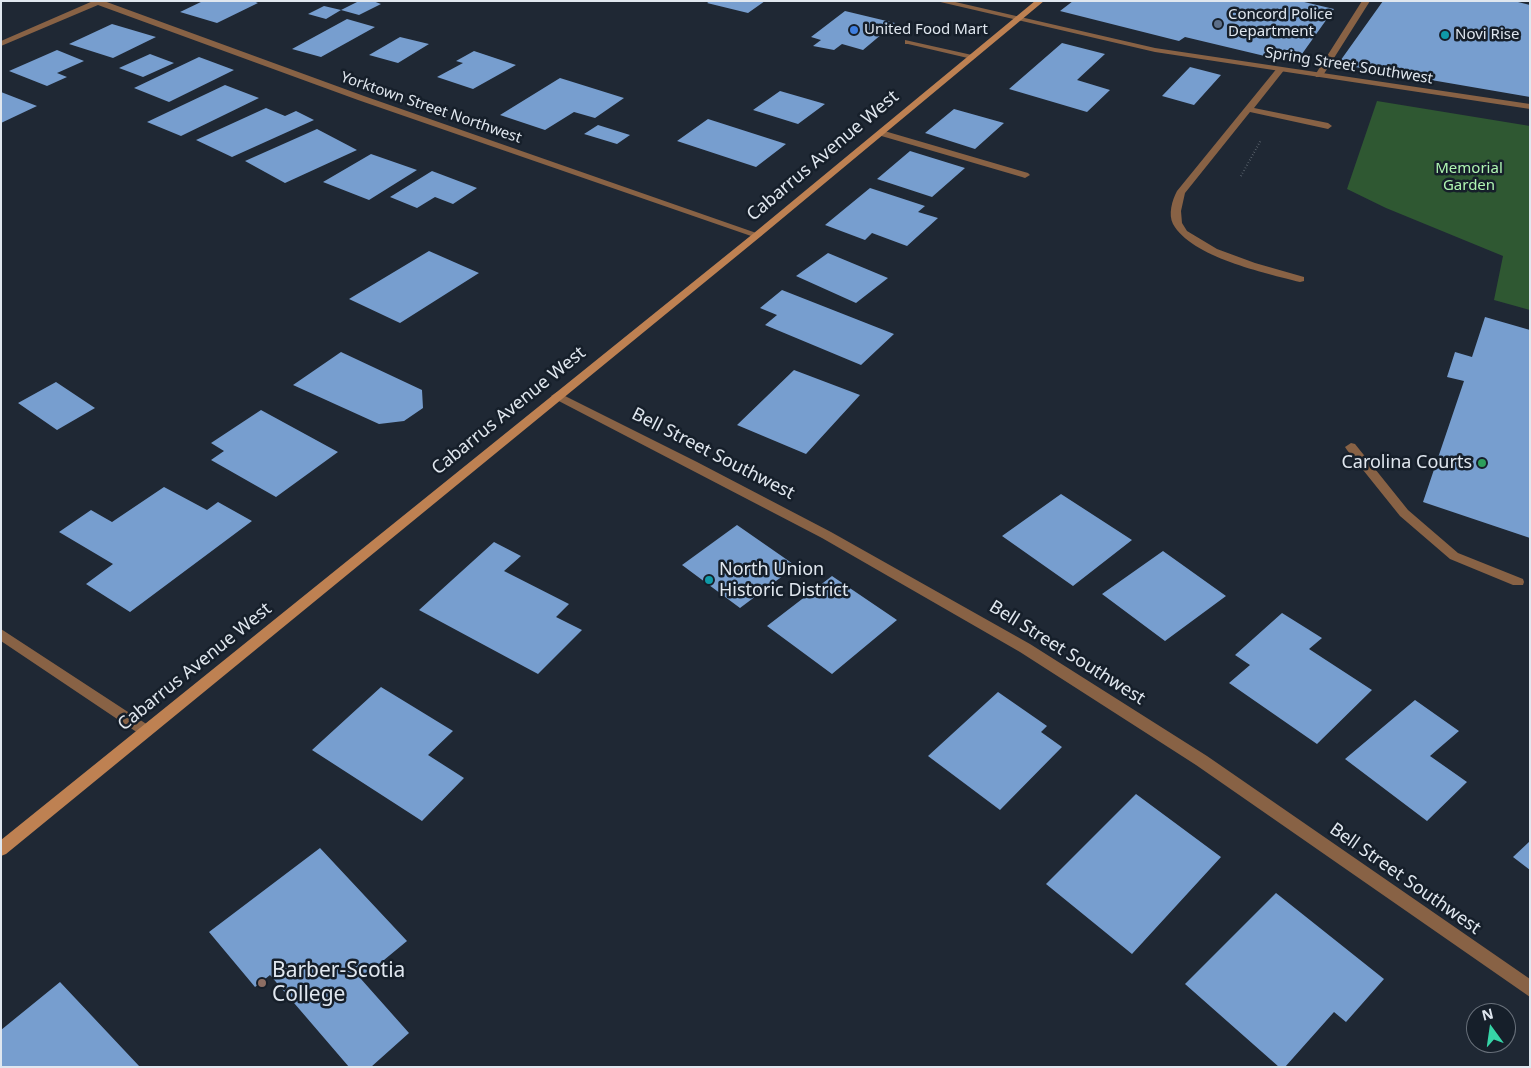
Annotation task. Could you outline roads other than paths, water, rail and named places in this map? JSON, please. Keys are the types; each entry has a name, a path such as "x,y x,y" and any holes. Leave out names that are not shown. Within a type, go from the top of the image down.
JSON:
{"main road":[{"name":"Cabarrus Avenue West","path":"1,850 757,235 1040,1"}],"street":[{"name":"Spring Street Southwest","path":"940,1 1156,50 1530,107"},
{"path":"1319,75 1366,1"},
{"path":"1,44 98,2"},
{"name":"Yorktown Street Northwest","path":"98,2 361,98 757,235"},
{"path":"908,42 972,58"},
{"path":"1281,69 1180,193 1176,212 1177,224 1189,237 1212,252 1300,279"},
{"path":"1248,109 1328,126"},
{"path":"881,133 1025,175"},
{"name":"Bell Street Southwest","path":"557,396 756,497 1008,638 1091,688 1242,789 1530,988"},
{"path":"1351,448 1404,513 1454,556 1518,582"},
{"path":"1,634 146,731"}],"place":[{"name":"Concord Police Department","path":"1218,24"},
{"name":"United Food Mart","path":"854,30"},
{"name":"Novi Rise","path":"1445,35"},
{"name":"Carolina Courts","path":"1482,463"},
{"name":"North Union Historic District","path":"709,580"},
{"name":"Barber-Scotia College","path":"262,983"}],"park label":[{"name":"Memorial Garden","path":"1469,178"}]}
